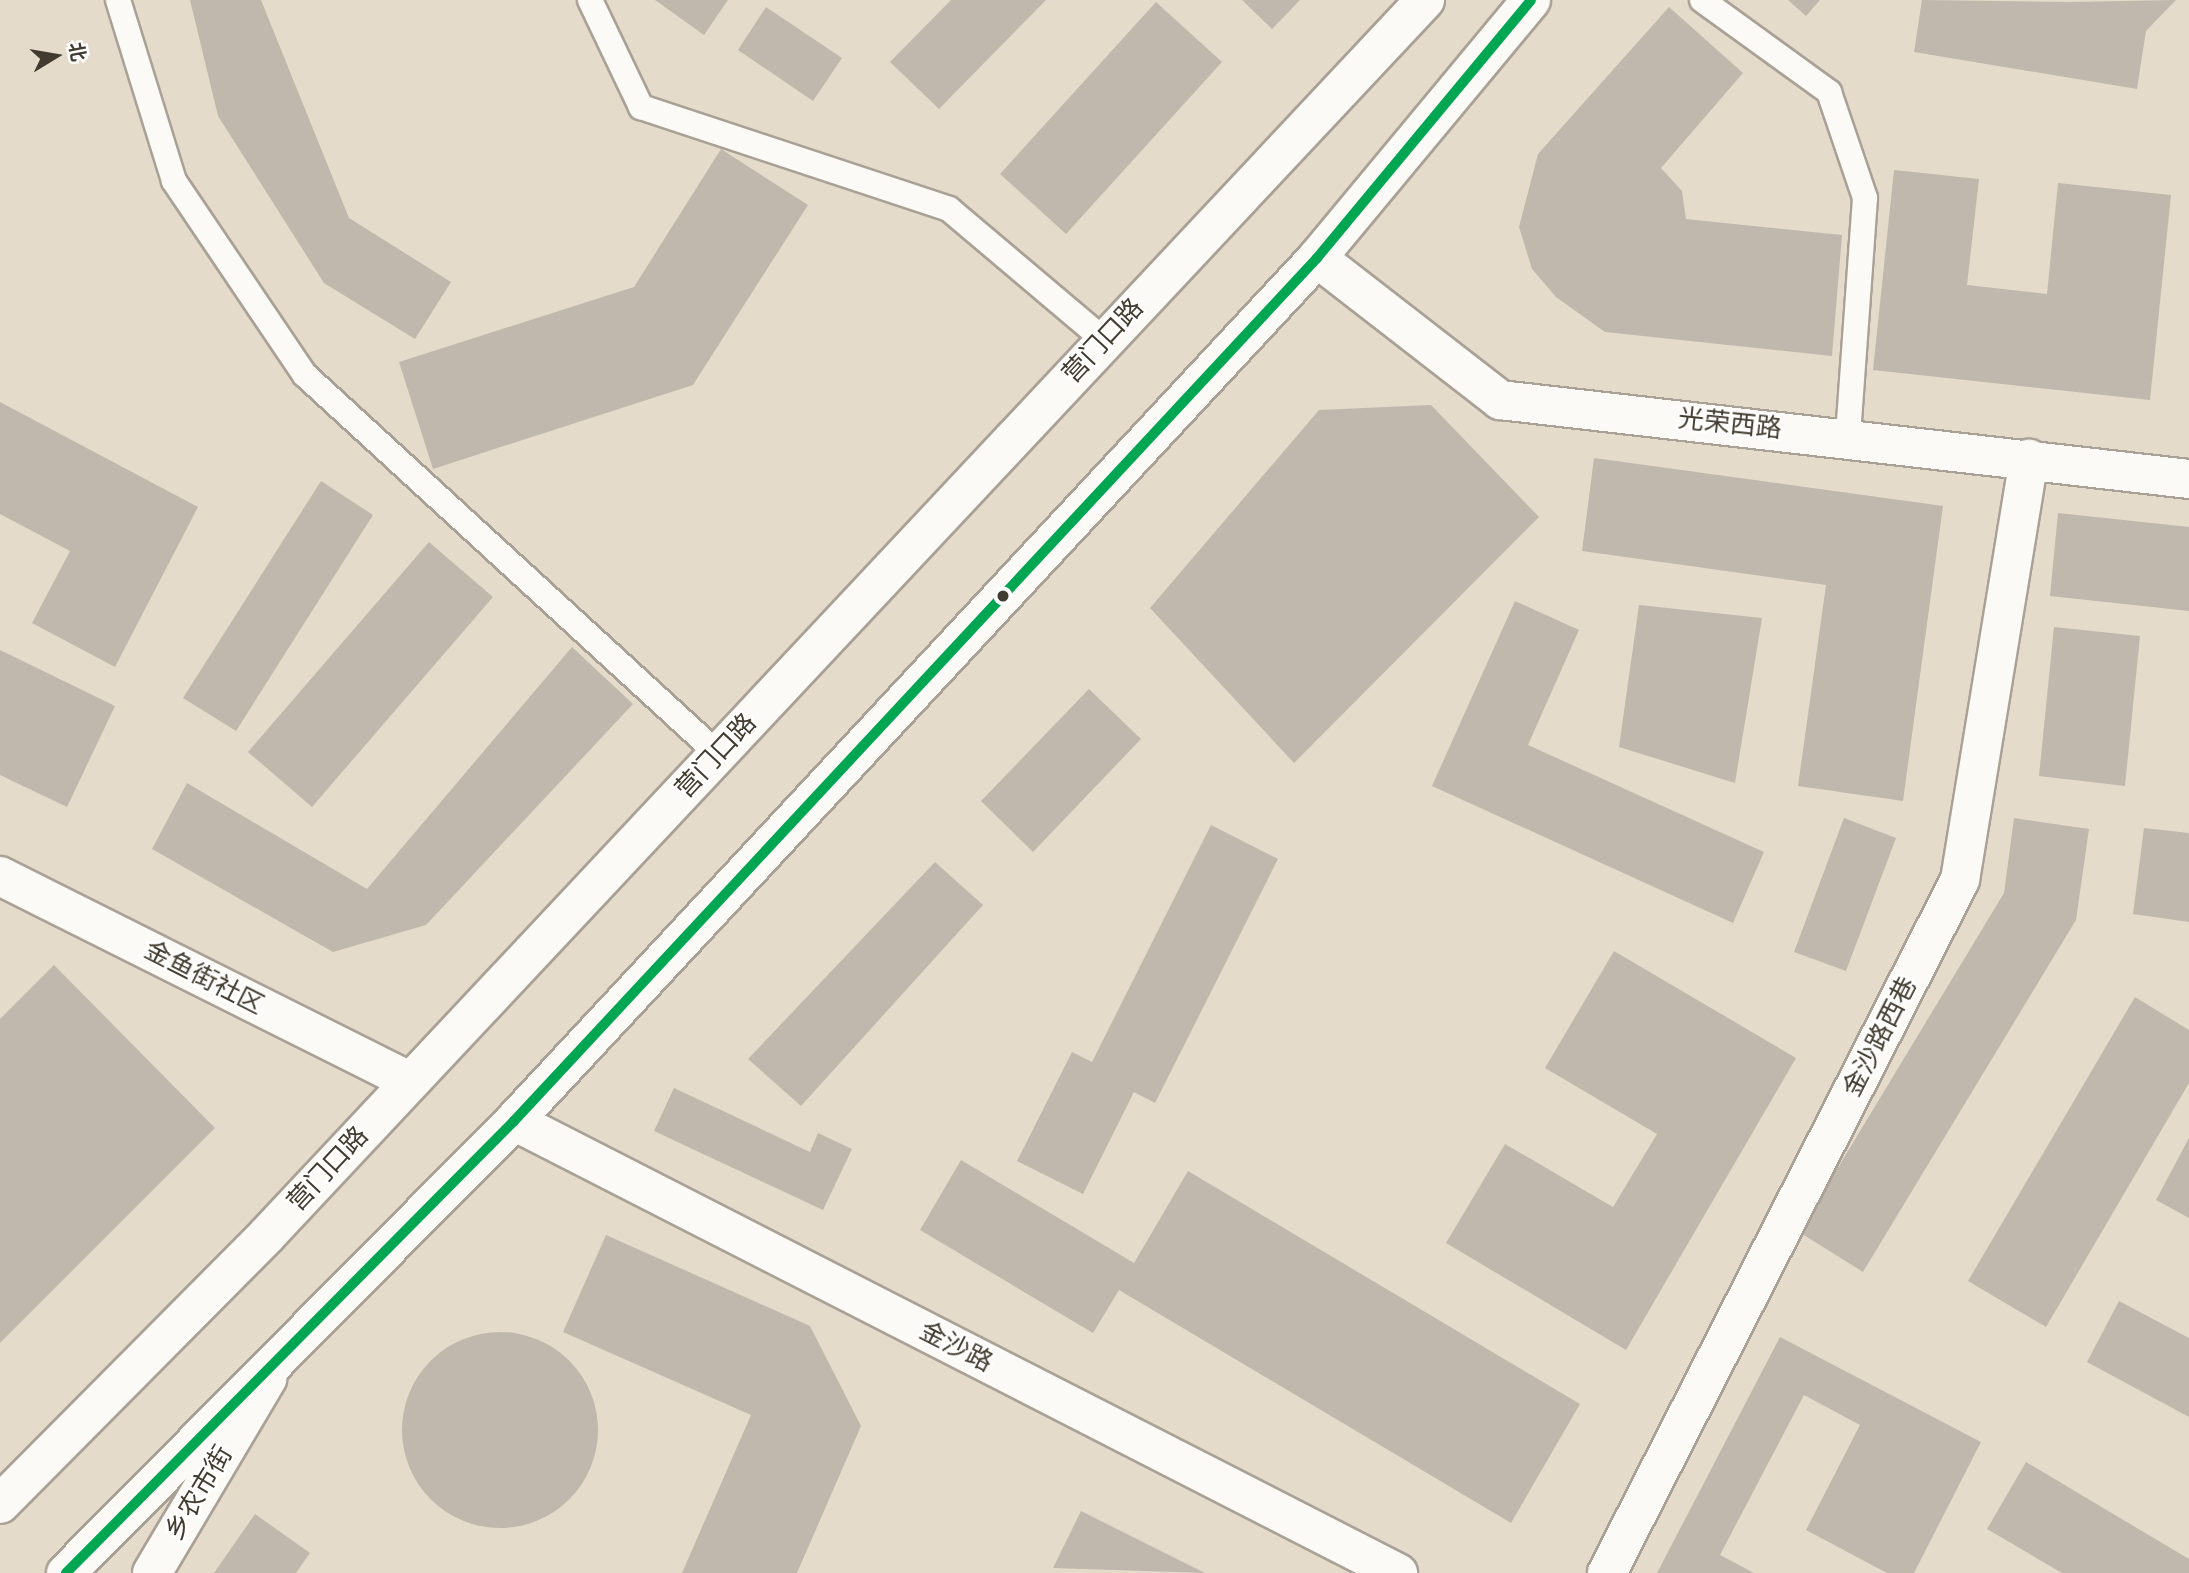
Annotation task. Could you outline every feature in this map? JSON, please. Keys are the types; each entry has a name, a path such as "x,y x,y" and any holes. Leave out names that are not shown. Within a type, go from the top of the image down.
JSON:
{"main road":[{"name":"营门口路","path":"0,1504 267,1235 1425,0"},
{"path":"66,1573 289,1341 514,1121 1317,258 1531,0"},
{"name":"光荣西路","path":"1317,258 1500,400 1848,437 2189,479"},
{"name":"金沙路西巷","path":"1607,1573 1960,880 2029,459"},
{"name":"金鱼街社区","path":"0,876 409,1081"},
{"name":"金沙路","path":"514,1121 1398,1573"},
{"name":"乡农市街","path":"152,1573 289,1341"}],"lane":[{"path":"118,0 174,181 305,374 718,754"},
{"path":"590,0 641,107 949,209 1104,340"},
{"path":"1702,0 1829,92 1865,198 1848,437"}],"building":[{"path":"190,0 261,0 349,218 451,282 415,339 324,283 218,116"},
{"path":"655,0 728,0 704,35"},
{"path":"951,0 1046,0 939,109 890,62"},
{"path":"1242,0 1300,0 1272,29"},
{"path":"1788,0 1820,0 1806,16"},
{"path":"1922,0 2176,0 2146,31 2137,89 1914,52"},
{"path":"1156,2 1222,62 1066,234 1000,174"},
{"path":"766,7 842,58 813,101 738,50"},
{"path":"1669,7 1743,73 1661,168 1682,191 1686,219 1842,235 1832,356 1605,332 1556,297 1532,269 1519,227 1538,154"},
{"path":"721,149 808,205 693,385 433,469 399,362 634,287"},
{"path":"1894,170 1979,179 1967,285 2047,294 2058,183 2171,195 2150,400 1873,370"},
{"path":"0,402 198,507 115,667 32,623 70,551 0,514"},
{"path":"1431,405 1539,517 1294,763 1150,608 1319,410"},
{"path":"1594,458 1943,506 1903,801 1798,786 1826,585 1582,551"},
{"path":"321,481 373,515 236,731 183,698"},
{"path":"2058,513 2189,527 2189,611 2050,596"},
{"path":"429,542 493,597 312,807 248,752"},
{"path":"1515,601 1579,630 1528,745 1764,852 1733,923 1432,786"},
{"path":"1639,605 1762,618 1735,783 1619,747"},
{"path":"2054,627 2140,636 2125,786 2039,776"},
{"path":"572,647 633,704 426,925 333,952 152,849 187,783 367,889"},
{"path":"0,650 115,706 67,807 0,775"},
{"path":"1089,689 1141,739 1033,852 981,801"},
{"path":"1844,818 1896,838 1846,971 1794,952"},
{"path":"2014,818 2089,829 2076,920 1863,1272 1799,1232 2004,893"},
{"path":"1211,825 1278,859 1155,1103 1134,1092 1083,1194 1017,1161 1072,1052 1092,1062"},
{"path":"2144,828 2189,833 2189,922 2133,914"},
{"path":"935,862 983,905 801,1106 748,1059"},
{"path":"1614,951 1796,1058 1626,1350 1446,1243 1505,1144 1613,1207 1657,1134 1545,1068"},
{"path":"54,965 215,1128 0,1343 0,1019"},
{"path":"2135,997 2189,1030 2189,1083 2046,1327 1968,1281"},
{"path":"674,1088 810,1152 818,1133 852,1149 823,1210 654,1131"},
{"path":"2189,1138 2189,1218 2156,1200"},
{"path":"961,1160 1134,1263 1188,1171 1580,1404 1511,1523 1119,1290 1093,1333 920,1230"},
{"path":"606,1235 810,1326 861,1426 797,1573 682,1573 751,1415 563,1332"},
{"path":"2119,1301 2189,1338 2189,1417 2087,1362"},
{"path":"500,1332 537,1340 569,1361 590,1393 598,1430 590,1467 569,1499 537,1520 500,1528 463,1520 431,1499 410,1467 402,1430 410,1393 431,1361 463,1340"},
{"path":"1780,1337 1981,1442 1914,1573 1887,1573 1806,1530 1860,1425 1804,1395 1720,1555 1754,1573 1657,1573"},
{"path":"2026,1462 2189,1559 2189,1573 2062,1573 1987,1529"},
{"path":"1081,1511 1205,1573 1053,1568"},
{"path":"255,1514 310,1553 296,1573 214,1573"}],"transit line":[{"path":"66,1573 514,1121 1317,258 1531,0"}]}
